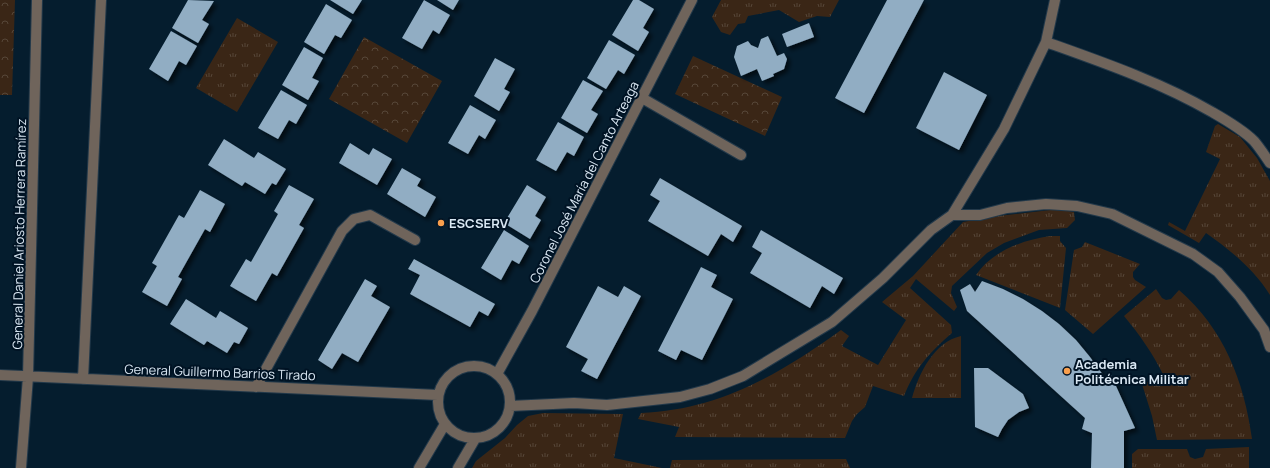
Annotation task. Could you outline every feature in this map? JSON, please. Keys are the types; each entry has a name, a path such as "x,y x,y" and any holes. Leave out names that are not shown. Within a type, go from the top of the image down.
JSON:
{"lane":[{"name":"General Daniel Ariosto Herrera Ramírez","path":"21,468 28,376 38,0"},
{"path":"83,379 101,0"},
{"name":"Coronel José María del Canto Arteaga","path":"497,374 532,311 692,0"},
{"path":"510,406 574,403 607,405 680,397 710,389 743,376 832,322 883,278 931,230 952,215 1004,129 1046,42 1055,0"},
{"path":"1046,42 1171,90 1198,104 1235,126 1253,141 1270,163"},
{"path":"642,98 741,156"},
{"path":"952,215 980,215 1007,208 1046,204 1077,206 1112,214 1193,254 1218,272 1240,296 1264,330 1270,347"},
{"path":"256,387 342,231 354,218 370,215 415,240"},
{"path":"474,366 486,368 497,374 504,383 509,394 510,406 506,418 498,429 488,436 475,438 464,437 453,432 445,424 438,410 438,395 442,383 451,374 462,368 474,366"},
{"name":"General Guillermo Barrios Tirado","path":"0,375 438,395"},
{"path":"419,468 445,424"},
{"path":"458,468 475,438"}],"green space":[{"path":"0,0 15,0 12,95 0,95"},
{"path":"721,0 839,0 830,17 817,16 799,22 779,10 748,16 745,23 738,24 730,35 721,32 712,17"},
{"path":"237,18 278,42 237,112 196,88"},
{"path":"364,37 442,81 407,143 329,99"},
{"path":"693,56 782,97 765,136 675,94"},
{"path":"1218,124 1240,137 1257,158 1270,181 1270,295 1249,268 1224,246 1206,233 1199,243 1168,225 1169,222 1185,231 1220,159 1206,152 1215,126"},
{"path":"1059,209 1074,212 1075,220 1067,228 1039,230 1004,243 987,253 952,286 951,293 957,307 954,311 916,279 910,288 951,325 952,333 924,361 913,377 904,396 873,386 865,407 852,421 845,438 675,437 679,427 638,419 641,413 697,405 747,387 795,361 841,330 849,336 842,346 878,365 906,320 882,302 913,276 963,222 998,216"},
{"path":"1050,236 1060,236 1060,241 1066,248 1060,308 976,275 999,253 1029,240"},
{"path":"1085,242 1140,264 1133,272 1133,277 1146,287 1093,334 1065,310 1074,250 1082,247"},
{"path":"1156,289 1162,298 1166,300 1171,299 1179,290 1195,305 1220,339 1229,357 1244,397 1252,439 1157,440 1152,416 1142,384 1164,376 1146,345 1124,316"},
{"path":"961,336 961,398 912,398 923,369 935,352 951,339"},
{"path":"543,413 623,414 614,458 662,468 472,468 476,461 505,438 528,416"},
{"path":"1249,447 1249,468 1132,468 1132,454 1138,449 1187,449 1190,457 1195,459 1203,457 1206,449"},
{"path":"846,459 850,468 670,468 672,460"}],"building":[{"path":"188,0 214,1 202,20 209,24 198,43 172,28"},
{"path":"330,0 362,0 353,14"},
{"path":"424,0 450,15 439,34 433,30 422,49 402,38"},
{"path":"437,0 459,0 453,10"},
{"path":"633,0 639,0 654,9 643,28 649,32 638,51 612,35"},
{"path":"887,0 924,0 864,113 835,98"},
{"path":"326,4 352,20 341,38 335,35 324,54 304,42"},
{"path":"809,23 814,37 787,47 782,34"},
{"path":"171,31 197,46 186,65 179,61 168,81 149,69"},
{"path":"768,36 777,56 784,53 787,59 784,69 773,74 774,76 762,81 757,69 741,76 734,57 737,46 748,41 751,45 758,48 761,39"},
{"path":"609,40 635,55 624,74 618,70 606,89 587,78"},
{"path":"304,47 323,58 312,78 319,81 308,100 282,85"},
{"path":"495,58 515,69 504,89 510,92 499,111 474,96"},
{"path":"944,72 987,95 959,150 916,128"},
{"path":"583,80 603,91 591,110 598,114 587,133 561,118"},
{"path":"281,90 307,105 296,124 289,120 278,139 258,128"},
{"path":"470,105 496,120 485,139 479,135 468,154 448,143"},
{"path":"558,122 584,137 574,156 567,152 556,171 536,160"},
{"path":"224,139 254,158 258,152 286,169 276,185 272,183 265,194 245,182 242,186 208,165"},
{"path":"350,143 369,155 373,148 392,159 377,185 339,163"},
{"path":"402,168 421,179 417,186 436,197 425,217 387,194"},
{"path":"660,178 742,226 733,242 721,234 708,256 648,221 660,201 650,195"},
{"path":"289,185 314,199 299,225 304,228 277,276 272,273 256,301 230,286 246,259 251,262 278,214 274,211"},
{"path":"527,185 546,197 535,216 541,220 530,239 504,223"},
{"path":"200,190 225,204 210,232 205,229 178,277 182,279 167,306 142,292 157,266 152,263 179,215 184,218"},
{"path":"504,230 529,246 519,264 512,260 501,280 481,268"},
{"path":"761,230 843,278 834,294 822,286 810,308 750,273 762,253 752,247"},
{"path":"414,259 495,304 488,316 479,311 470,327 410,294 420,275 408,269"},
{"path":"701,267 717,275 711,287 733,299 702,360 681,350 676,360 658,351"},
{"path":"365,279 377,286 371,296 390,307 358,362 342,353 332,369 318,360"},
{"name":"Academia Politécnica Militar","path":"982,281 1023,299 1042,311 1076,340 1106,379 1111,375 1135,428 1124,431 1124,468 1091,468 1092,433 1082,429 1085,418 967,311 960,290 970,284 975,292"},
{"path":"598,286 618,297 624,286 641,296 597,379 581,371 588,359 566,347"},
{"path":"186,299 216,318 220,311 248,328 239,344 234,342 227,353 207,341 204,345 170,324"},
{"path":"974,368 988,368 1023,394 1029,408 1019,412 1008,420 998,437 975,427"}],"place":[{"name":"ESCSERV","path":"441,223"},
{"name":"Academia Politécnica Militar","path":"1067,371"}]}
